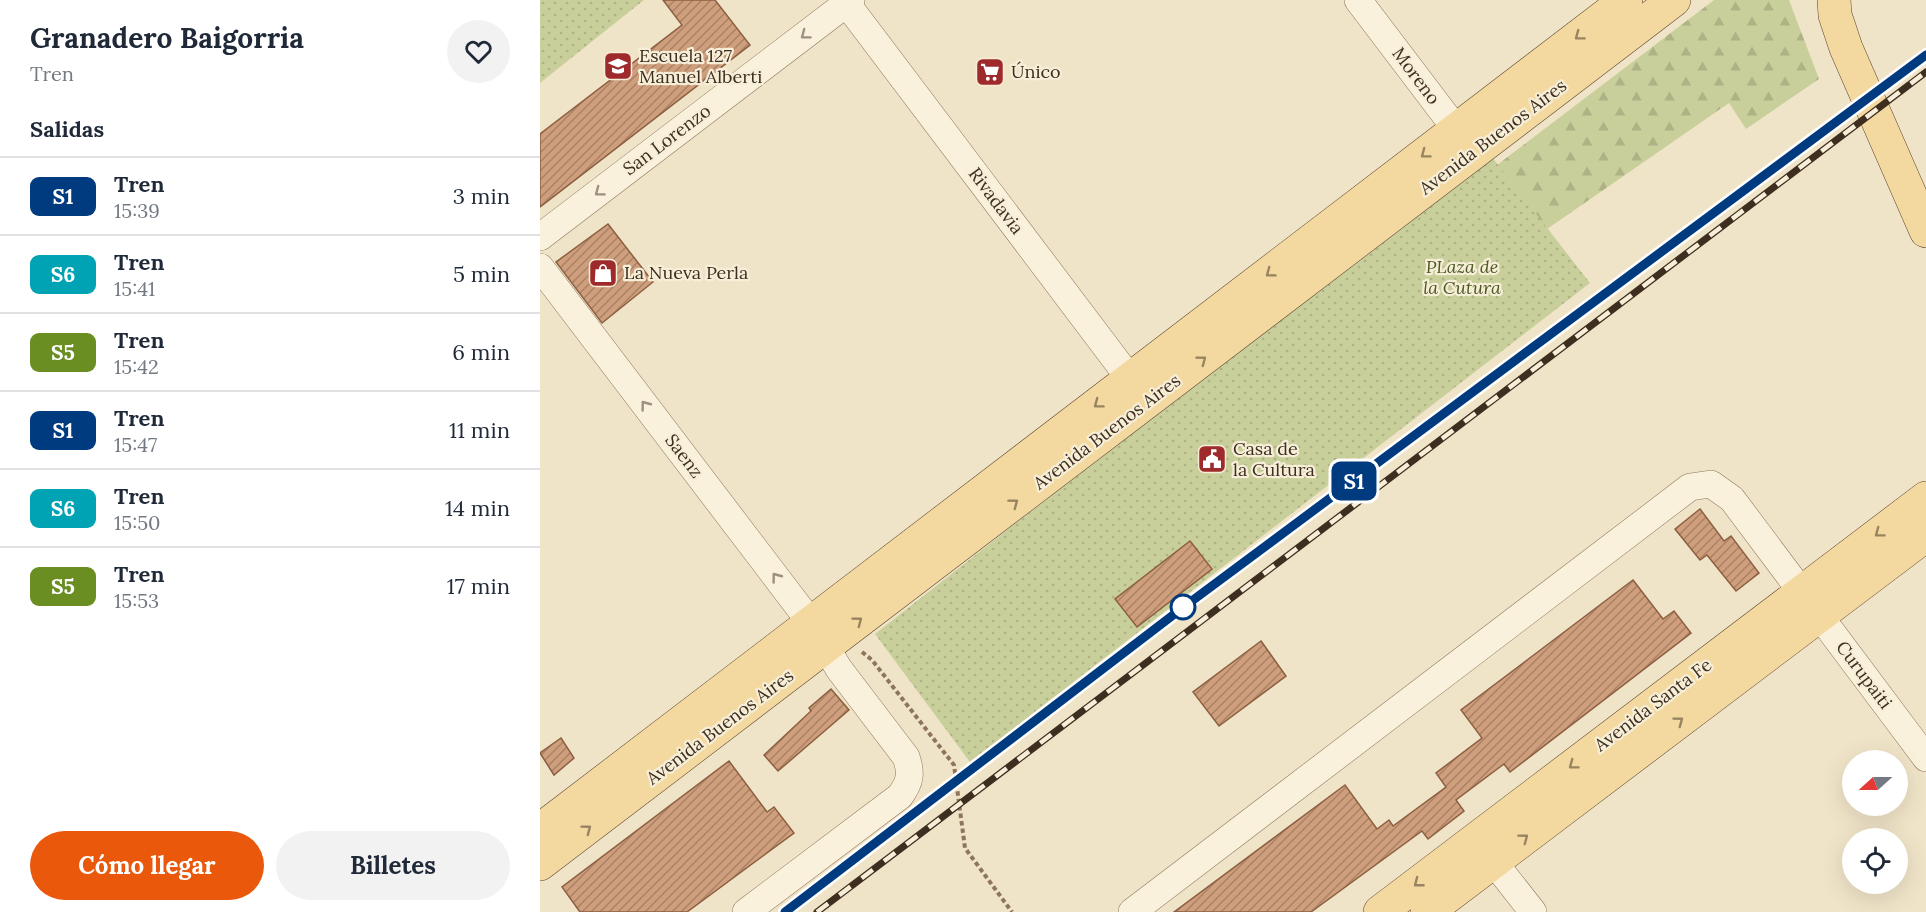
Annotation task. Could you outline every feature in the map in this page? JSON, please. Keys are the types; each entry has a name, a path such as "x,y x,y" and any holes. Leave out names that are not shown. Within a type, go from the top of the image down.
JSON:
{"main road":[{"name":"Avenida Buenos Aires","path":"1465,141 1626,0"},
{"name":"Avenida Buenos Aires","path":"540,864 826,635 1139,390 1465,141 1674,0"},
{"path":"1835,4 1870,106 1926,231"},
{"name":"Avenida Santa Fe","path":"1380,912 1485,850 1810,604 1926,498"},
{"name":"Avenida Santa Fe","path":"1810,604 1926,535"},
{"name":"Avenida Buenos Aires","path":"540,830 826,635"},
{"name":"Avenida Santa Fe","path":"1427,912 1485,850"}],"street":[{"name":"Moreno","path":"1358,0 1465,141"},
{"name":"San Lorenzo","path":"540,237 848,1"},
{"name":"Rivadavia","path":"848,1 1139,390"},
{"name":"Saenz","path":"540,267 826,635 839,669 906,757 910,768 909,782 900,796 746,912"},
{"name":"Curupaiti","path":"1132,912 1690,487 1711,484 1732,499 1926,758"},
{"path":"1485,850 1533,912"}],"path":[{"path":"826,635 872,660 954,765 966,848 1012,912"}],"green space":[{"path":"540,0 644,0 540,83"},
{"path":"1714,0 1789,0 1819,79 1746,129 1729,103 1465,286 1172,412"},
{"name":"PLaza de la Cutura","path":"1488,152 1590,283 970,762 875,634"}],"building":[{"path":"663,0 715,0 750,45 540,207 540,134 682,25"},
{"name":"La Nueva Perla","path":"608,224 653,282 602,323 556,262"},
{"path":"1700,509 1724,541 1731,536 1759,573 1736,591 1707,555 1700,560 1675,529"},
{"path":"1190,541 1212,569 1137,627 1115,599"},
{"path":"1633,580 1663,619 1674,611 1691,633 1510,772 1504,764 1456,800 1464,811 1428,839 1422,831 1311,912 1174,912 1345,785 1377,829 1389,820 1393,826 1446,787 1436,773 1482,738 1461,710"},
{"path":"1261,641 1286,676 1219,726 1193,692"},
{"path":"831,689 849,710 778,771 764,755 811,711 809,708"},
{"path":"561,738 574,758 554,775 540,753"},
{"path":"729,761 767,812 774,807 794,833 687,912 580,912 562,887"}],"railway":[{"path":"786,912 1181,609 1926,55"},
{"path":"817,912 1926,72"}],"train":[{"name":"S1","path":"785,912 1181,609 1926,55"}],"place":[{"name":"Escuela 127 Manuel Alberti","path":"618,66"},
{"name":"Único","path":"990,72"},
{"name":"La Nueva Perla","path":"603,273"},
{"name":"Casa de la Cultura","path":"1212,459"}]}
